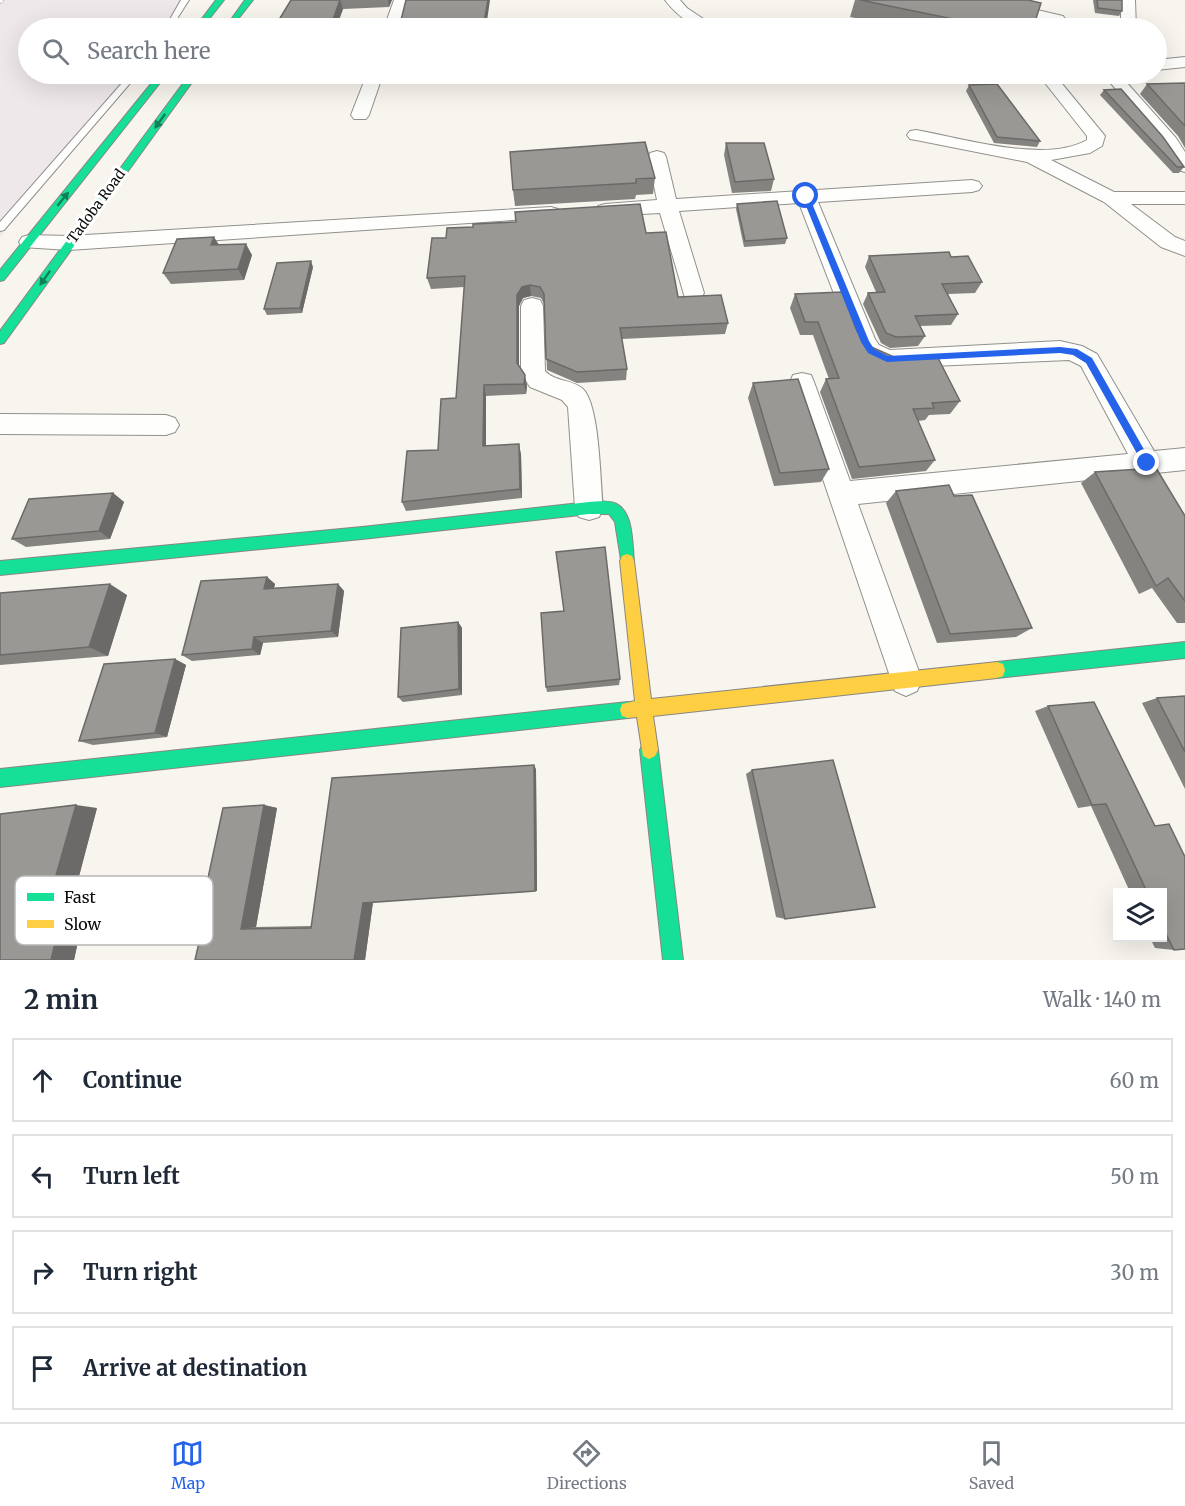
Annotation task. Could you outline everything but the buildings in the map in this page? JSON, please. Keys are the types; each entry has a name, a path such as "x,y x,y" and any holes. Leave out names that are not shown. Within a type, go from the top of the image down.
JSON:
{"street":[{"path":"395,18 401,0"},
{"path":"672,0 682,11 693,18"},
{"path":"975,0 1044,18"},
{"path":"1042,0 1058,18"},
{"path":"1128,0 1128,18"},
{"path":"206,18 218,3 246,4"},
{"path":"236,18 246,4"},
{"path":"1167,63 1185,62"},
{"name":"Tadoba Road","path":"0,277 155,84"},
{"name":"Tadoba Road","path":"0,340 187,84"},
{"path":"360,116 371,84"},
{"path":"1032,157 1084,149 1096,142 1096,136 1054,84"},
{"path":"1120,84 1167,138 1185,166"},
{"path":"916,135 1032,157 1111,198 1168,242 1185,249"},
{"path":"657,157 668,206 693,293"},
{"path":"588,211 972,186"},
{"path":"806,196 865,342 871,351 887,359 1060,350 1074,352 1089,360 1147,463"},
{"path":"1111,198 1185,198"},
{"path":"29,242 69,243 565,212"},
{"path":"532,306 533,373 537,381 544,386 572,392 578,397 581,407 589,508"},
{"path":"802,382 906,680"},
{"path":"0,424 166,425"},
{"path":"842,494 1185,459"},
{"path":"0,568 362,533 589,508 612,508 622,520 673,960"},
{"path":"0,778 1185,650"}],"lane":[{"path":"174,18 185,0"},
{"path":"0,228 125,84"}],"shaded area":[{"path":"0,0 190,0 175,18 18,18 18,84 123,84 0,237"}],"traffic: fast":[{"path":"206,18 220,0"},
{"path":"236,18 249,0"},
{"path":"0,277 155,84"},
{"path":"0,340 187,84"},
{"path":"0,568 362,533 589,508 612,508 622,520 627,561"},
{"path":"997,670 1185,650"},
{"path":"0,778 628,710"},
{"path":"649,750 673,960"}],"traffic: slow":[{"path":"627,561 649,750"},
{"path":"628,710 997,670"}],"route":[{"path":"806,196 865,342 871,351 887,359 1060,350 1074,352 1089,360 1147,463"}]}
